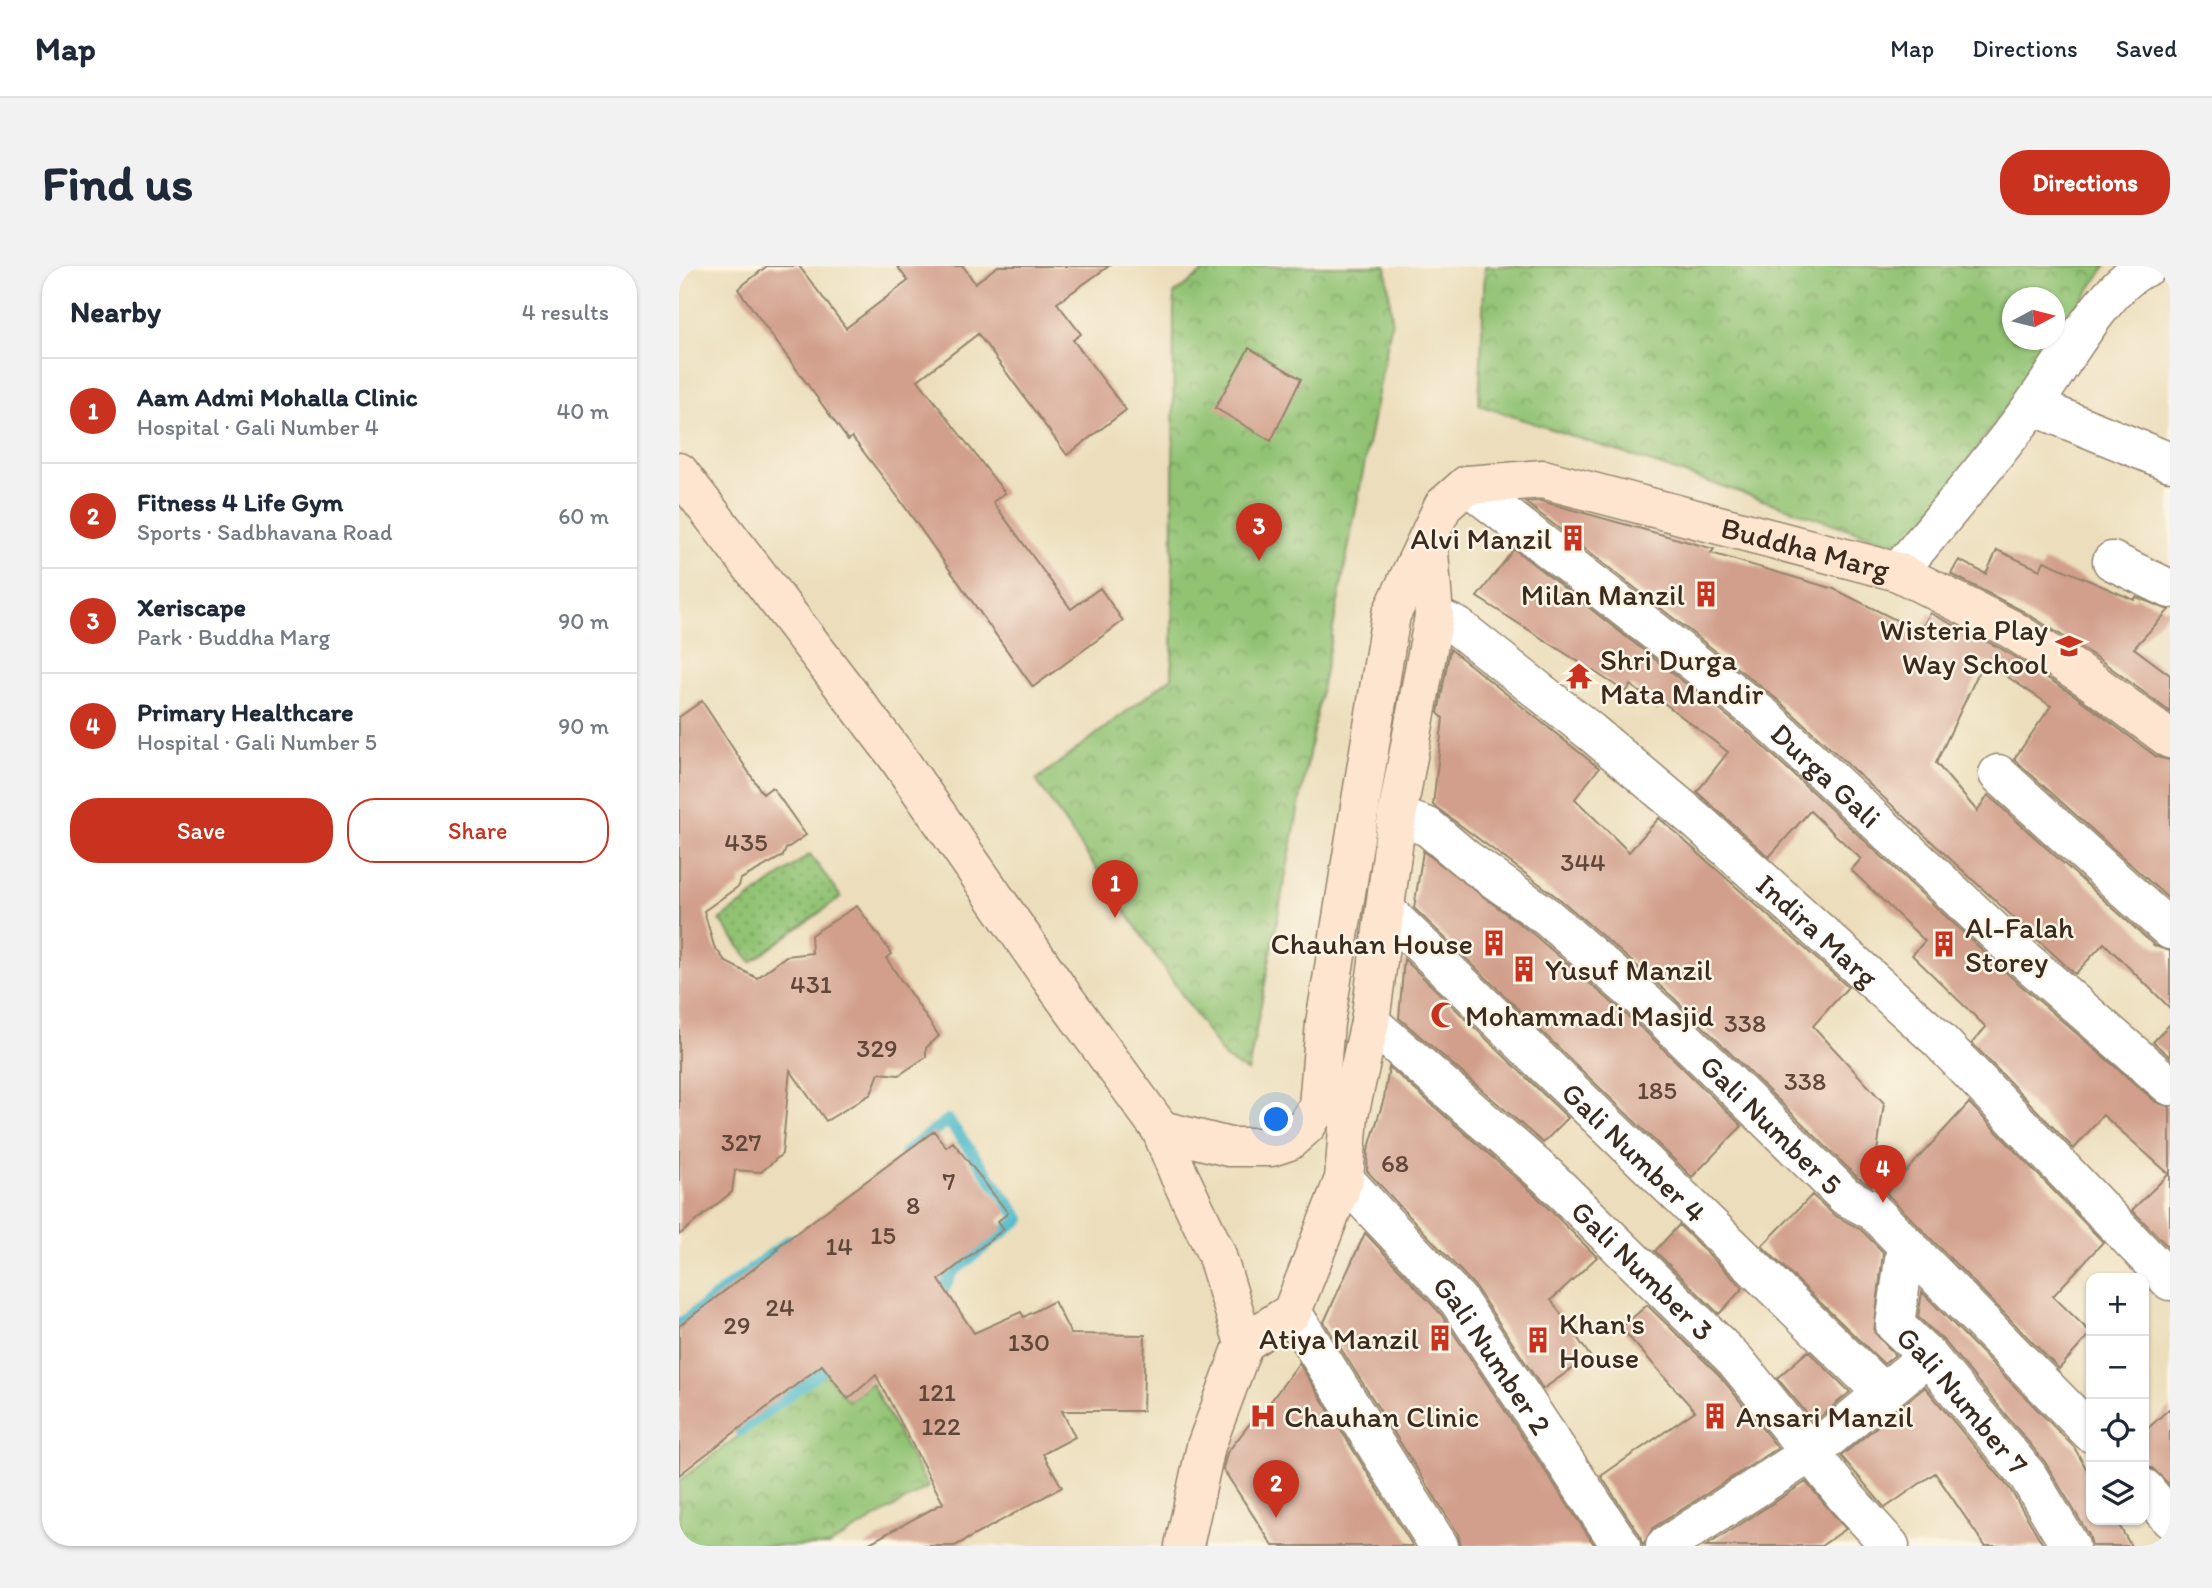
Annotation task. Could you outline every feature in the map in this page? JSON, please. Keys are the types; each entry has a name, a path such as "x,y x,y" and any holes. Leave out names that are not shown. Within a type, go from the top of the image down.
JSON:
{"street":[{"path":"1898,572 2033,406 2112,294 2136,271 2148,266"},
{"path":"2033,406 2170,462"},
{"path":"679,472 896,755 1058,989 1161,1130 1216,1253 1244,1343"},
{"name":"Buddha Marg","path":"1467,485 1543,479 1898,572 2011,629 2097,684 2170,740"},
{"path":"1184,1546 1206,1446 1244,1343 1292,1312 1344,1179 1325,1023 1391,615 1443,506 1467,485"},
{"name":"Durga Gali","path":"1467,485 1763,716 2024,959 2170,1086"},
{"path":"1161,1130 1229,1147 1271,1147 1289,1141 1307,1125 1334,1111 1370,1022 1397,816 1434,616 1428,537"},
{"path":"2112,561 2170,589"},
{"name":"Indira Marg","path":"1434,616 1468,635 1591,732 1697,821 1939,1040 2170,1281"},
{"path":"1998,774 2170,930"},
{"path":"1360,803 1397,816"},
{"name":"Gali Number 5","path":"1397,816 1429,827 1466,859 1547,917 1661,1016 1845,1196 1873,1211 2086,1428"},
{"name":"Gali Number 4","path":"1386,911 1884,1393"},
{"name":"Gali Number 3","path":"1370,1022 1547,1176 1735,1360 1845,1496 1890,1546"},
{"name":"Gali Number 2","path":"1344,1179 1458,1300 1621,1546"},
{"name":"Gali Number 7","path":"1906,1245 1895,1325 1928,1356 2028,1476 2070,1546"},
{"path":"1292,1312 1439,1546"},
{"path":"1665,1546 1812,1452 1928,1356"},
{"path":"2149,1494 2170,1519"}],"green space":[{"path":"1211,266 1386,266 1392,320 1248,1072 1225,1058 1036,780 1172,677 1174,294"},
{"path":"1485,266 2106,266 2065,325 2065,287 2002,287 2002,350 2047,350 1906,548 1479,405"},
{"path":"810,854 841,897 751,962 720,920"},
{"path":"824,1371 848,1401 871,1383 928,1487 828,1546 679,1546 679,1481"}],"building":[{"path":"767,266 799,266 846,328 908,281 897,266 963,266 975,283 998,266 1109,266 1057,303 1081,334 1073,340 1126,410 1067,455 978,334 918,380 1005,493 993,502 1071,609 1100,588 1123,621 1033,687 895,493 852,437 848,440 738,289"},
{"path":"1249,348 1301,379 1271,441 1215,408"},
{"path":"1541,501 1714,549 1711,553 1834,589 1920,632 1930,613 2000,648 2074,695 2157,757 2170,760 2170,900 2014,759 2051,706 1984,661 1936,763 1977,811 1988,795 2155,946 2170,951 2170,1008 2104,943 2075,974 1778,700 1525,502"},
{"path":"1514,549 1749,733 2009,975 2156,1102 2170,1107 2170,1249 2132,1210 2169,1174 2103,1115 2074,1149 1972,1043 1986,1027 1912,955 1925,941 1851,870 1861,859 1810,811 1769,857 1697,792 1728,752 1660,700 1656,706 1631,685 1626,692 1477,597"},
{"path":"1997,550 2040,570 2044,561 2134,600 2136,597 2169,610 2134,648 2170,675 2170,712 2099,659 2023,611 1951,574 1959,560 1986,574"},
{"path":"1450,649 1599,768 1575,799 1629,852 1659,818 1848,987 1813,1026 1884,1103 1872,1186 1858,1178 1675,999 1561,900 1433,805 1443,718 1438,713"},
{"path":"702,701 763,794 772,787 806,835 786,849 783,856 741,879 739,886 704,911 714,946 726,962 757,978 786,956 812,953 811,935 857,906 892,954 886,958 939,1036 926,1048 926,1057 899,1075 879,1073 871,1094 826,1121 790,1070 782,1154 761,1172 735,1170 732,1192 679,1235 679,717"},
{"path":"1423,851 1533,934 1646,1032 1742,1126 1692,1177 1414,908"},
{"path":"1404,959 1568,1118 1543,1143 1399,1018"},
{"path":"2170,1024 2170,1057 2153,1042"},
{"path":"1389,1067 1532,1192 1597,1257 1551,1300 1590,1356 1543,1389 1474,1285 1367,1171 1368,1151 1384,1098"},
{"path":"1969,1103 2103,1242 2053,1296 2086,1328 2086,1339 2059,1369 1886,1193"},
{"path":"934,1131 946,1147 953,1142 1008,1213 998,1221 1004,1229 939,1280 974,1333 1021,1312 1024,1317 1054,1301 1071,1334 1145,1335 1143,1411 1062,1411 1075,1437 1043,1454 1062,1487 955,1546 864,1546 943,1503 876,1375 848,1399 822,1365 679,1475 679,1326 778,1250 776,1248"},
{"path":"1812,1195 1834,1215 1860,1229 1883,1252 1874,1332 1895,1355 1884,1364 1762,1246"},
{"path":"1679,1225 1743,1288 1719,1314 1655,1251"},
{"path":"1365,1233 1441,1314 1595,1546 1461,1546 1458,1534 1324,1322"},
{"path":"1922,1292 2074,1447 2086,1468 2086,1525 2119,1525 2131,1546 2092,1546 2089,1535 2045,1462 1945,1342 1918,1317"},
{"path":"1647,1305 1719,1375 1778,1448 1653,1528 1643,1546 1639,1534 1601,1476 1695,1411 1621,1328"},
{"path":"1808,1351 1850,1392 1814,1422 1777,1378"},
{"path":"1299,1363 1413,1546 1273,1546 1223,1469 1227,1453 1255,1417 1257,1420"},
{"path":"1925,1387 2010,1489 2044,1546 1985,1546 1935,1473 1885,1508 1841,1456"},
{"path":"2170,1408 2170,1485 2149,1468 2149,1427"},
{"path":"1806,1482 1846,1529 1821,1546 1706,1546"}],"waterway":[{"path":"905,1153 948,1120 1020,1219 952,1272 944,1289 932,1297"},
{"path":"679,1325 790,1240"},
{"path":"740,1431 837,1359"}],"place":[{"name":"Alvi Manzil","path":"1573,538"},
{"name":"Xeriscape","path":"1259,561"},
{"name":"Milan Manzil","path":"1706,594"},
{"name":"Wisteria Play Way School","path":"2069,646"},
{"name":"Shri Durga Mata Mandir","path":"1579,676"},
{"name":"Aam Admi Mohalla Clinic","path":"1115,918"},
{"name":"Chauhan House","path":"1494,943"},
{"name":"Al-Falah Storey","path":"1944,944"},
{"name":"Yusuf Manzil","path":"1524,969"},
{"name":"Mohammadi Masjid","path":"1444,1015"},
{"name":"Primary Healthcare","path":"1883,1203"},
{"name":"Atiya Manzil","path":"1440,1338"},
{"name":"Khan's House","path":"1538,1340"},
{"name":"Chauhan Clinic","path":"1263,1416"},
{"name":"Ansari Manzil","path":"1715,1416"},
{"name":"Fitness 4 Life Gym","path":"1276,1518"}]}
